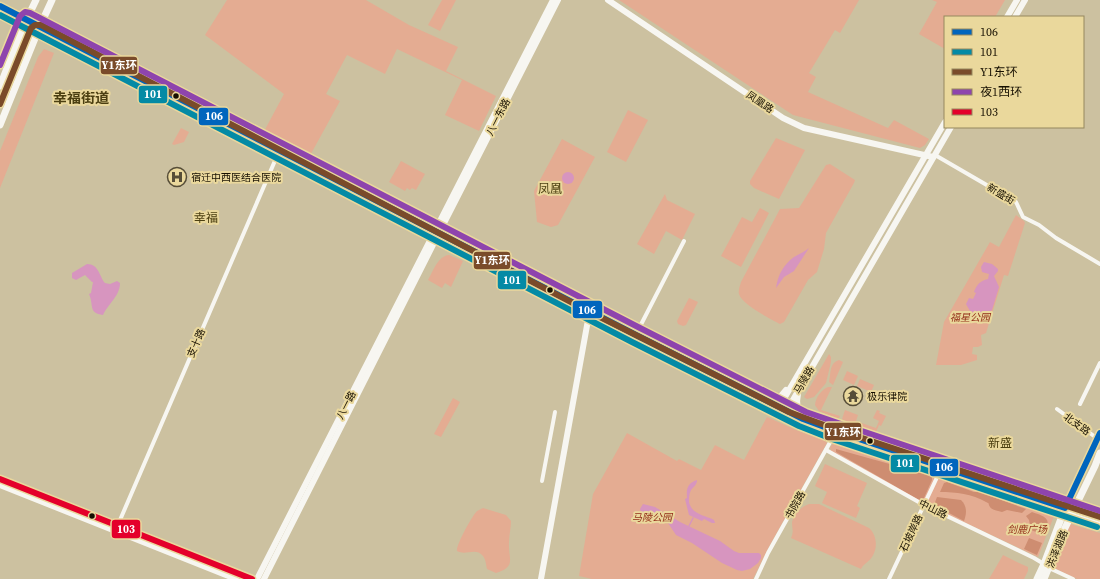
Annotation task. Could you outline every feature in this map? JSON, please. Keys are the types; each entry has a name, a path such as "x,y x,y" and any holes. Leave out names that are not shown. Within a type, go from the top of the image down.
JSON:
{"main road":[{"path":"0,86 36,0"},
{"path":"0,125 52,0"},
{"name":"八一东路","path":"435,235 553,0"},
{"name":"八一东路","path":"435,235 558,0"},
{"name":"凤凰路","path":"608,0 771,110 793,123 804,128 934,156"},
{"path":"1008,16 1017,0"},
{"path":"1016,16 1025,0"},
{"path":"0,6 26,22 276,156 834,434 944,467 1100,524"},
{"path":"0,13 26,22"},
{"path":"39,29 220,121 435,235 588,320 776,414 939,472 1064,510"},
{"name":"马陵路","path":"776,414 944,124"},
{"name":"马陵路","path":"783,417 950,128"},
{"name":"八一路","path":"258,579 435,235"},
{"name":"八一路","path":"264,579 435,235"},
{"path":"540,579 588,320"},
{"path":"759,397 774,400 781,396 794,381"},
{"path":"801,384 796,403 797,410 803,418"},
{"name":"洪泽湖路","path":"1044,579 1064,510 1099,437"},
{"name":"洪泽湖路","path":"1037,579 1047,566 1100,453"},
{"path":"0,479 236,579"},
{"path":"0,485 252,579"},
{"path":"1073,513 1100,519"}],"street":[{"name":"支十路","path":"116,528 276,156"},
{"name":"新盛街","path":"934,156 1016,202 1023,217 1039,225 1056,238 1100,264"},
{"path":"632,342 684,241"},
{"path":"1080,404 1100,363"},
{"name":"北支路","path":"1057,409 1099,437"},
{"path":"542,481 555,412"},
{"name":"书院路","path":"756,579 768,553 834,434"},
{"name":"中山路","path":"826,450 924,505 1034,558 1073,579"},
{"name":"石坡岸路","path":"889,579 939,472 944,467"}],"green space":[{"path":"227,0 366,0 409,25 458,47 446,71 496,96 479,131 445,115 462,80 397,49 385,74 347,55 326,94 340,101 307,161 261,137 284,94 205,35"},
{"path":"442,0 456,0 440,31 428,25"},
{"path":"619,0 859,0 840,33 835,30 809,73 816,77 808,92 888,128 894,120 929,139 925,145 920,148 793,115"},
{"path":"932,0 1005,0 996,16 944,16 944,48 919,34 937,2"},
{"path":"44,49 54,53 0,188 0,151 38,57"},
{"path":"628,110 648,120 626,162 607,152"},
{"path":"181,128 189,132 184,142 174,145 172,144"},
{"path":"776,138 805,150 779,199 754,188 750,184 750,181"},
{"path":"562,139 595,157 558,225 551,227 537,222 534,191"},
{"path":"401,161 425,174 416,190 412,188 410,190 407,188 405,191 389,182"},
{"path":"830,164 855,180 826,233 824,249 817,272 808,280 784,322 780,324 745,303 739,294 739,288 780,209 799,208 826,165"},
{"path":"665,194 667,200 695,214 682,240 666,231 654,254 637,244"},
{"path":"760,208 769,213 741,267 721,256 742,217 752,222"},
{"name":"福星公园","path":"1016,215 1025,223 1008,276 1004,275 986,333 981,335 982,345 973,347 972,354 977,355 977,360 961,365 936,365 944,322 990,242 999,247"},
{"path":"449,255 463,261 451,287 445,283 442,288 428,280 439,261 445,256"},
{"path":"689,298 698,302 686,325 683,326 678,324 677,321"},
{"path":"829,354 831,357 831,362 826,383 814,397 807,399 804,397"},
{"path":"839,360 843,362 833,385 829,382 831,369 836,361"},
{"path":"847,371 858,376 854,385 843,380"},
{"path":"860,379 874,385 871,392 857,386"},
{"path":"828,387 832,387 821,410 840,416 838,419 819,411 815,405 819,394"},
{"path":"453,398 460,402 441,437 434,434"},
{"path":"845,410 858,415 856,421 876,428 879,421 873,418 877,410 880,411 879,413 886,416 876,432 865,430 842,419"},
{"name":"马陵公园","path":"767,417 796,430 825,440 827,443 770,545 753,579 592,579 579,576 593,494 627,433 677,461 679,459 701,470 715,445 744,460"},
{"path":"841,420 845,424 857,426 864,430 863,434 839,426"},
{"name":"剑鹿广场","path":"834,443 1054,516 1038,557 921,502 831,451 830,447"},
{"path":"825,464 867,483 857,506 860,508 856,518 822,503 827,492 815,486"},
{"path":"809,504 819,504 869,528 872,531 876,542 875,550 872,557 863,565 861,569 791,538 794,516 803,507"},
{"path":"483,508 506,515 511,521 509,565 503,571 496,573 487,569 485,559 480,553 464,553 457,551 462,537 472,519 477,511"},
{"path":"1070,524 1100,533 1100,579 1077,579 1054,568 1053,565"},
{"path":"1003,555 1028,567 1028,571 1024,579 989,579"}],"shaded area":[{"path":"568,172 572,174 574,178 572,182 568,184 564,182 562,178 564,174"},
{"path":"809,248 794,271 784,277 776,288 778,279 787,263"},
{"path":"984,262 992,264 998,269 994,276 999,287 992,310 982,316 970,311 966,304 969,298 973,299 976,293 974,292 978,285 988,279 989,274 982,272 981,267"},
{"path":"87,264 96,268 105,283 110,284 117,281 120,283 116,296 103,315 98,314 92,308 89,294 91,293 93,282 85,275 76,280 72,278 72,273"},
{"path":"836,449 929,475 932,477 932,480 924,498 919,500 836,452"},
{"path":"697,480 696,484 691,490 689,502 693,510 714,520 715,523 704,519 702,521 689,515 685,499 687,498 687,489 690,484"},
{"path":"947,482 1026,509 1022,513 1007,510 1002,512 992,509 989,504 970,495 940,492 944,483"},
{"path":"937,497 961,500 966,510 964,521 934,505"},
{"path":"643,504 655,507 680,522 720,541 734,551 739,553 759,553 761,558 758,563 750,569 742,571 737,570 722,563 692,543 676,535 668,523 661,520 655,520 650,516 642,515 640,509"},
{"path":"1032,512 1047,519 1048,525 1044,535 1031,530 1029,520 1026,516"},
{"path":"1029,538 1042,543 1037,555 1024,549"}],"waterway":[{"path":"689,526 693,518"}],"transit line":[{"name":"106","path":"0,6 636,335 803,419 1065,508 1100,433"},
{"name":"夜1西环","path":"0,65 20,16 25,12 30,13 640,328 806,412 1100,511"},
{"name":"101","path":"0,15 632,342 799,426 832,439 1097,527"},
{"name":"Y1东环","path":"0,104 31,28 35,25 41,25 592,313 789,412 835,429 1100,517"},
{"name":"103","path":"0,479 252,579"}],"place":[{"name":"宿迁中西医结合医院","path":"177,177"},
{"name":"极乐律院","path":"853,396"}],"district":[{"name":"幸福街道","path":"81,98"},
{"name":"凤凰","path":"550,189"},
{"name":"幸福","path":"206,218"},
{"name":"新盛","path":"1000,443"}]}
